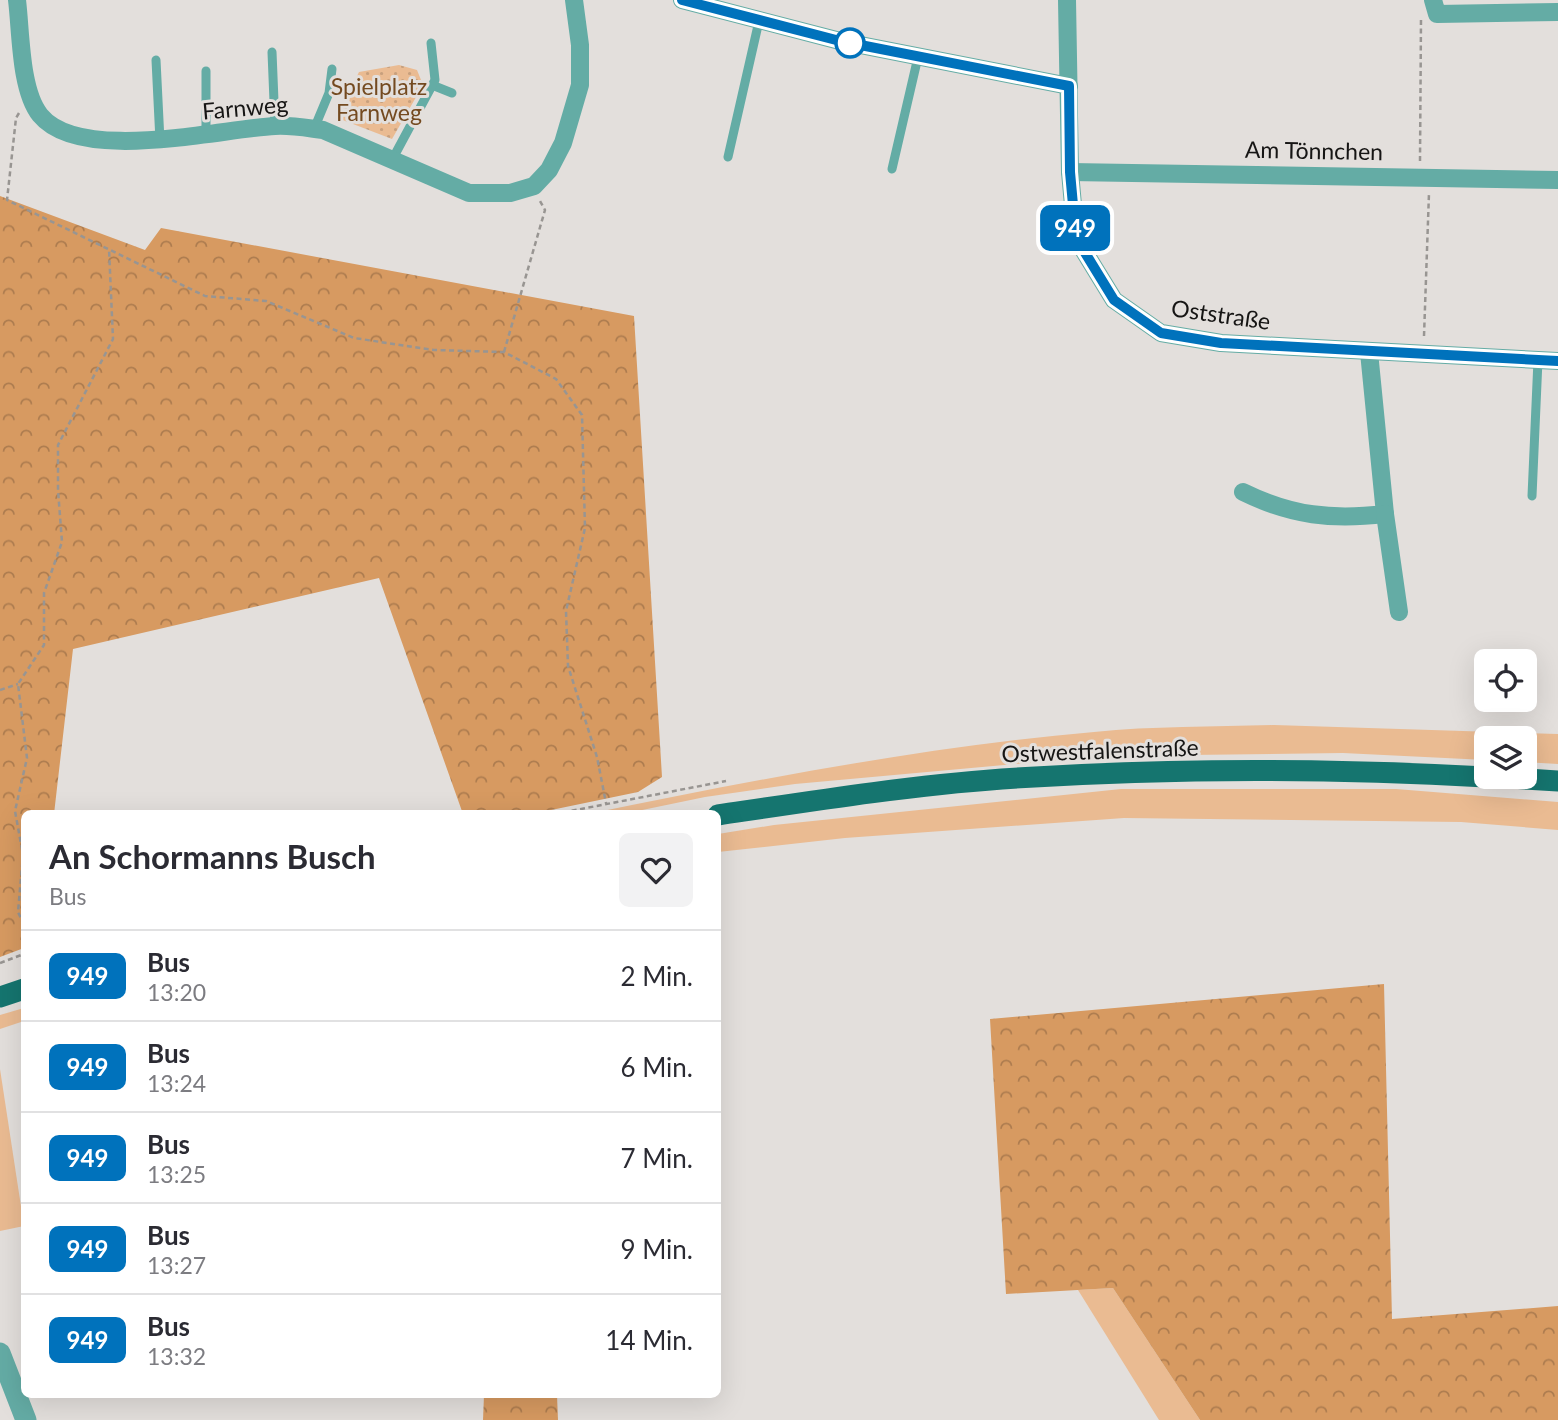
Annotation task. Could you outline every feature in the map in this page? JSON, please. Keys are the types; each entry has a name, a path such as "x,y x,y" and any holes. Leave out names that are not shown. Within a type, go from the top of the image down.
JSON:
{"main road":[{"name":"Ostwestfalenstraße","path":"721,815 885,791 1029,778 1264,771 1402,772 1474,776"},
{"path":"1537,780 1558,781"},
{"path":"0,997 21,990"}],"street":[{"name":"Farnweg","path":"18,0 30,95 39,114 55,128 75,135 148,142 275,126 323,130 469,193 510,193 534,186"},
{"path":"534,186 549,170 564,143 580,85 580,45 574,0"},
{"path":"681,0 840,41 1069,86"},
{"name":"Oststraße","path":"1068,0 1070,172 1076,238 1114,300 1161,333 1221,343 1558,361"},
{"path":"1433,0 1437,14 1558,12"},
{"name":"Am Tönnchen","path":"1070,172 1558,180"},
{"path":"1369,352 1385,514 1399,612"},
{"path":"1243,492 1264,503 1310,515 1348,518 1385,514"},
{"path":"0,1353 26,1420"}],"lane":[{"path":"728,157 759,21"},
{"path":"391,161 435,80 431,43"},
{"path":"272,52 275,126"},
{"path":"892,169 918,57"},
{"path":"156,60 160,141"},
{"path":"314,129 329,93 332,69"},
{"path":"206,71 206,135"},
{"path":"432,85 452,93"},
{"path":"1532,496 1538,360"}],"path":[{"path":"30,95 16,118 7,200 205,296 266,301 355,338 434,350 505,352 556,379 582,415 585,528 566,611 568,666 597,757 606,803"},
{"path":"505,352 544,210 534,186"},
{"path":"0,691 18,684 44,645 44,593 62,542 58,445 113,339 109,249"},
{"path":"18,684 27,758 15,811 21,845"},
{"path":"574,810 726,781"},
{"path":"21,878 18,912 21,918"},
{"path":"0,963 21,955"}],"green space":[{"name":"Spielplatz Farnweg","path":"399,65 417,70 423,85 392,139 340,119 342,107 359,72"},
{"path":"0,196 145,250 161,228 634,316 662,777 638,792 551,810 462,810 379,578 73,649 54,810 21,810 21,949 0,957"},
{"path":"1274,725 1474,731 1474,759 1343,753 1105,756 795,784 705,797 642,810 608,810 776,777 966,746 1116,730"},
{"path":"1537,733 1558,734 1558,764 1537,763"},
{"path":"1121,789 1396,789 1558,802 1558,830 1461,822 1124,818 845,838 721,852 721,834 774,825"},
{"path":"1384,984 1392,1319 1558,1306 1558,1420 1200,1420 1113,1288 1006,1294 990,1019"},
{"path":"21,1009 21,1022 0,1029 0,1015"},
{"path":"0,1069 21,1206 21,1227 0,1231"},
{"path":"1113,1288 1200,1420 1159,1420 1078,1290"},
{"path":"484,1398 557,1398 558,1420 483,1420"}],"bus line":[{"name":"949","path":"682,0 840,41 1069,86 1070,172 1076,238 1114,300 1161,333 1221,343 1558,361"}]}
